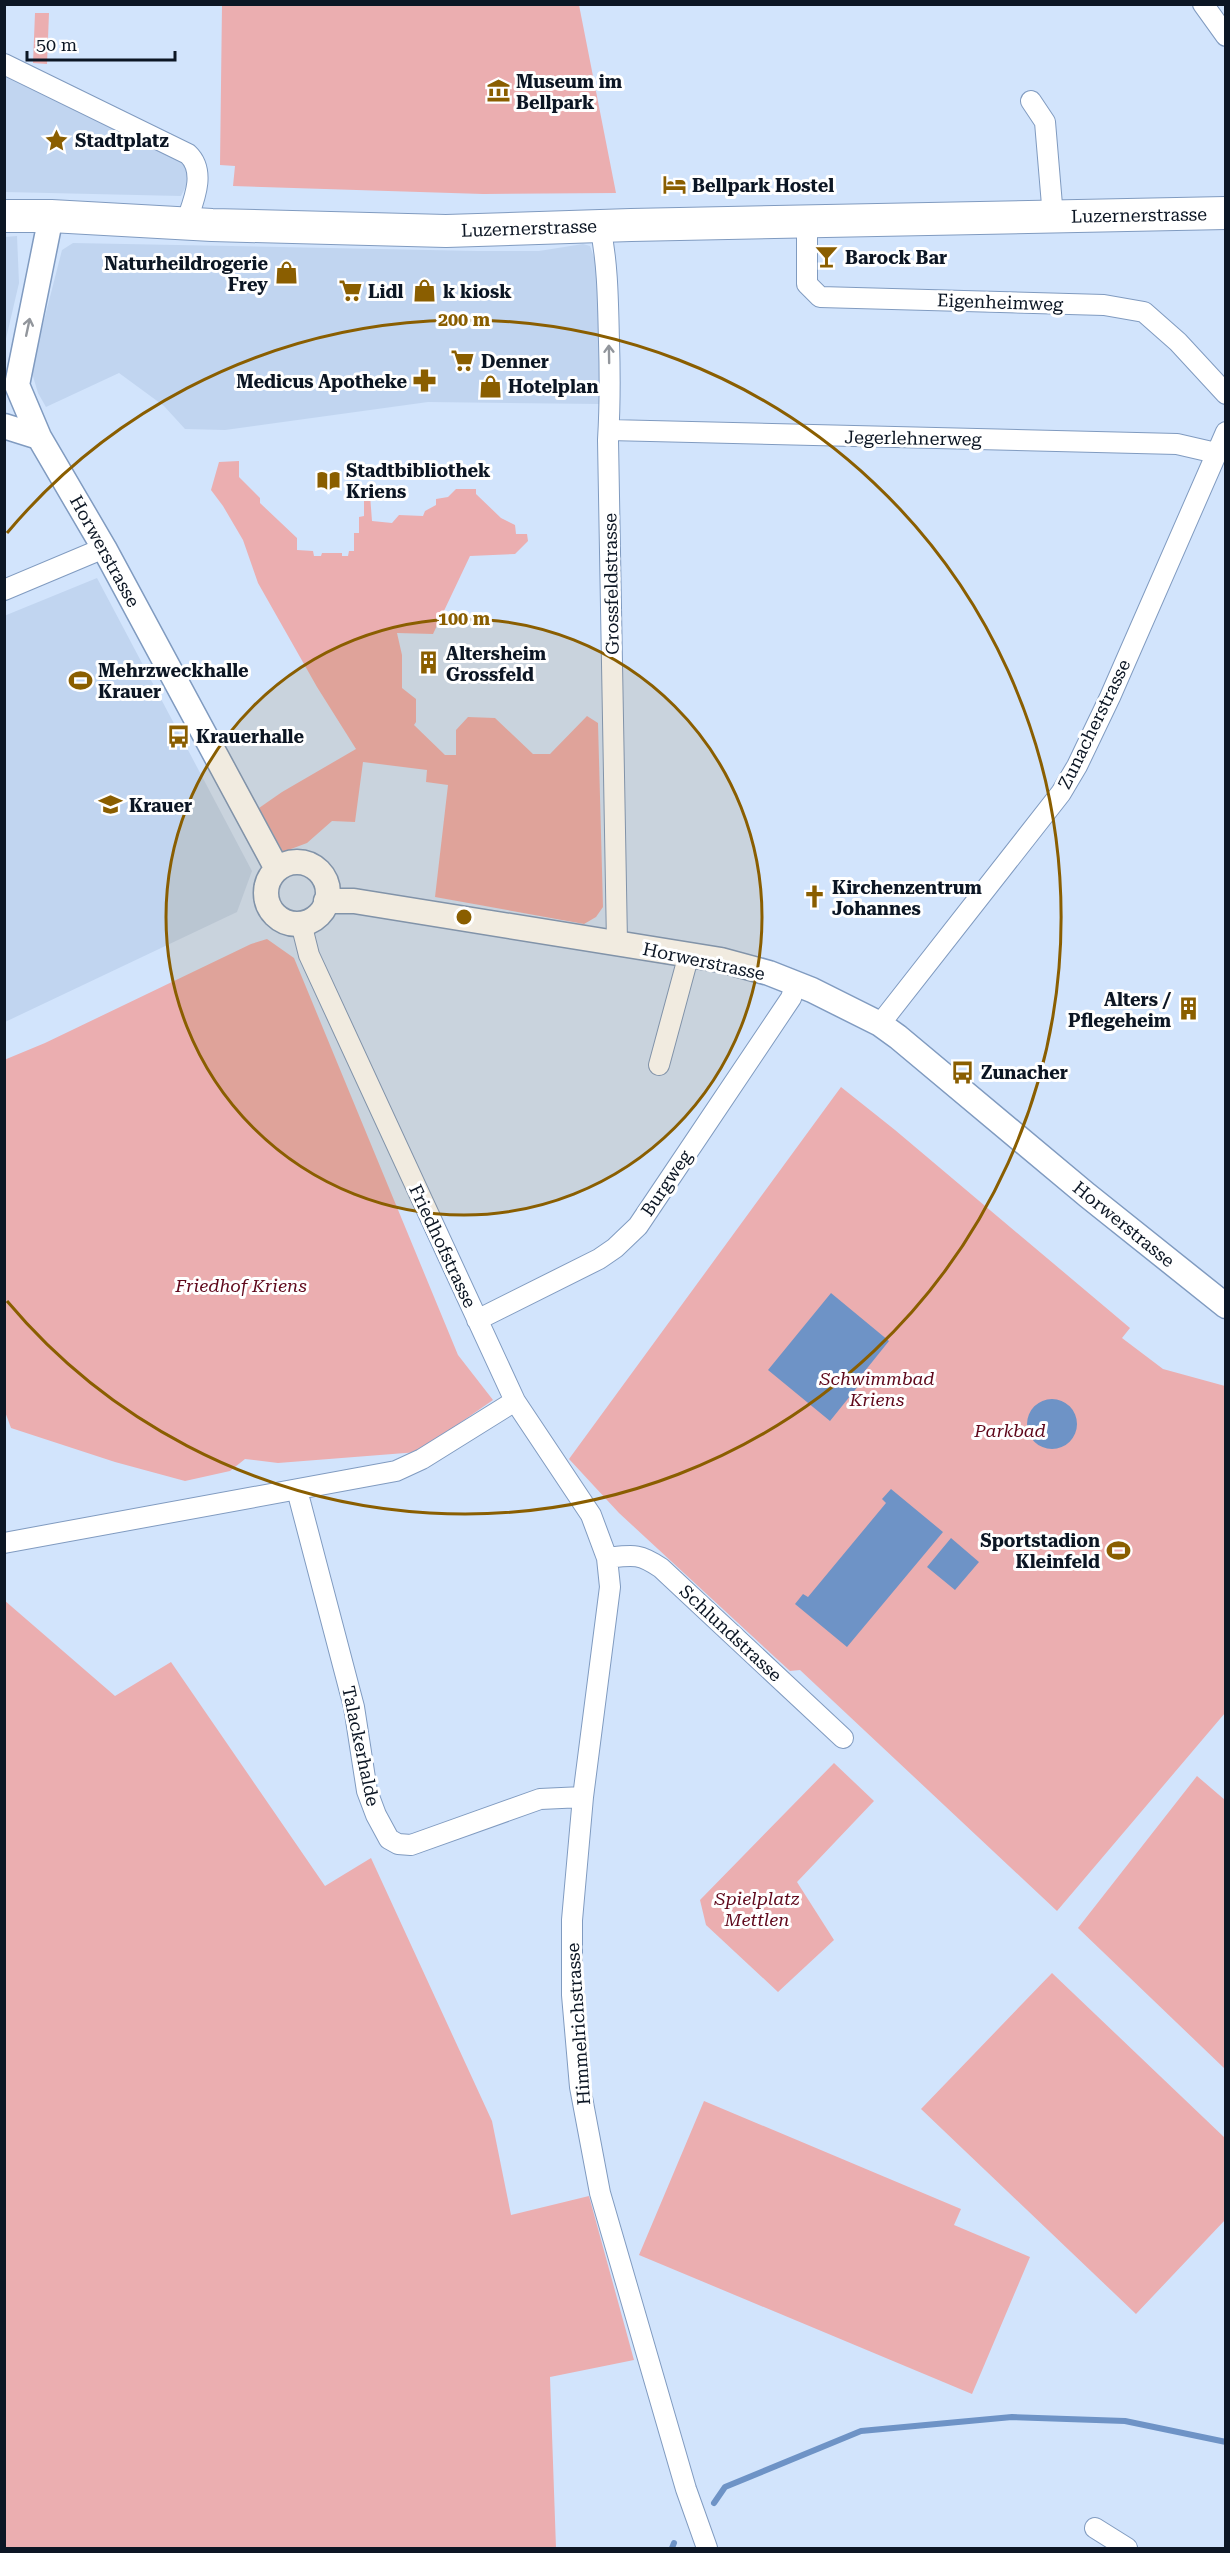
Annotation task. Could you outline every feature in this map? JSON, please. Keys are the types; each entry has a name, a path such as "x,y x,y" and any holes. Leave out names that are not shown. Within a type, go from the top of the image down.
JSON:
{"main road":[{"name":"Luzernerstrasse","path":"4,216 400,231 1226,213"}],"street":[{"path":"1203,4 1226,36"},
{"path":"4,64 188,154 198,174 186,223"},
{"name":"Luzernerstrasse","path":"1031,101 1045,122 1053,217"},
{"name":"Horwerstrasse","path":"51,216 11,395 39,437 104,548 277,869"},
{"name":"Eigenheimweg","path":"807,223 807,284 820,297 1104,305 1143,312 1178,342 1226,394"},
{"name":"Grossfeldstrasse","path":"600,226 608,292 617,944"},
{"name":"Jegerlehnerweg","path":"609,421 1177,444 1216,453"},
{"path":"4,426 39,437"},
{"name":"Zunacherstrasse","path":"880,1024 1061,793 1077,766 1110,697 1226,432"},
{"path":"4,590 104,548"},
{"path":"298,861 318,870 325,879 328,890 326,902 321,912 312,920 289,923 279,918 270,909 266,889 272,874 277,869 287,863 298,861"},
{"name":"Horwerstrasse","path":"326,902 354,901 689,954 740,965 796,983 880,1024 1226,1306"},
{"name":"Friedhofstrasse","path":"301,923 309,956 515,1401 591,1515 607,1558"},
{"path":"659,1065 689,954"},
{"name":"Burgweg","path":"477,1320 599,1259 615,1248 638,1226 791,998 796,983"},
{"path":"4,1544 396,1471 422,1459 515,1401"},
{"name":"Talackerhalde","path":"297,1490 354,1707 367,1791 376,1815 389,1839 398,1844 411,1845 540,1799 583,1797"},
{"name":"Schlundstrasse","path":"607,1558 634,1555 645,1557 661,1568 843,1738"},
{"name":"Himmelrichstrasse","path":"607,1558 610,1587 583,1797 572,1920 572,1995 580,2087 600,2193 686,2489 707,2548"},
{"path":"1095,2528 1127,2548"}],"shaded area":[{"name":"Stadtplatz","path":"4,68 190,164 187,184 181,196 5,192"},
{"path":"17,236 19,283 5,343 5,237"},
{"path":"73,243 478,251 539,251 583,244 590,246 597,266 600,404 428,402 225,430 185,429 164,406 119,373 46,407 38,393 29,363 31,349 40,336 62,250"},
{"name":"Krauer","path":"97,578 252,871 237,912 5,1022 4,616"}],"green space":[{"path":"222,5 579,5 616,193 483,194 233,186 235,166 220,165"},
{"path":"35,13 49,13 47,64 33,63"},
{"path":"239,461 239,477 260,498 260,503 297,538 297,550 313,551 314,556 321,556 322,553 342,553 342,556 348,556 349,551 354,551 354,533 359,533 359,517 364,516 364,495 370,495 372,521 392,523 399,515 423,516 425,511 436,505 436,499 448,497 456,489 476,489 476,494 501,518 515,525 516,534 527,534 528,541 515,554 470,556 433,634 397,633 402,655 402,688 416,699 414,725 445,755 456,755 456,730 468,717 495,718 533,754 550,754 587,716 598,723 603,907 596,917 584,924 435,897 448,785 426,782 427,770 363,762 355,822 332,821 307,843 283,852 259,808 356,749 317,687 258,583 243,540 211,490 219,462"},
{"name":"Friedhof Kriens","path":"267,939 294,958 458,1355 493,1400 418,1452 278,1463 245,1459 230,1471 185,1481 115,1462 11,1428 4,1409 4,1060 45,1043 251,944"},
{"name":"Schwimmbad Kriens","path":"841,1087 1130,1328 1122,1338 1163,1369 1225,1386 1225,1713 1057,1911 800,1670 790,1671 619,1513 569,1459"},
{"path":"4,1600 115,1696 171,1662 325,1886 371,1858 492,2121 511,2215 589,2196 634,2360 550,2377 556,2548 5,2548"},
{"name":"Spielplatz Mettlen","path":"834,1763 874,1801 797,1882 834,1940 778,1992 706,1925 700,1900"},
{"path":"1197,1776 1225,1800 1225,2069 1078,1928"},
{"path":"1052,1973 1225,2138 1225,2220 1136,2314 921,2109"},
{"path":"704,2101 961,2209 954,2225 1030,2257 972,2394 639,2255"}],"water":[{"path":"831,1293 889,1341 856,1382 859,1385 830,1421 768,1370"},
{"path":"1047,1399 1057,1399 1070,1406 1077,1419 1077,1429 1070,1442 1057,1449 1047,1449 1038,1445 1031,1438 1027,1429 1027,1419 1031,1410 1038,1403"},
{"path":"891,1489 943,1532 847,1647 795,1604 803,1594 808,1597 886,1503 882,1499"},
{"path":"951,1538 979,1562 955,1590 927,1567"}],"waterway":[{"path":"714,2503 725,2487 861,2431 1012,2417 1125,2421 1226,2442"},
{"path":"672,2548 674,2543"}],"place":[{"name":"Museum im Bellpark","path":"498,91"},
{"name":"Stadtplatz","path":"57,140"},
{"name":"Bellpark Hostel","path":"674,185"},
{"name":"Barock Bar","path":"827,257"},
{"name":"Naturheildrogerie Frey","path":"286,273"},
{"name":"Lidl","path":"350,291"},
{"name":"k kiosk","path":"425,291"},
{"name":"Denner","path":"463,361"},
{"name":"Medicus Apotheke","path":"425,381"},
{"name":"Hotelplan","path":"490,386"},
{"name":"Stadtbibliothek Kriens","path":"328,480"},
{"name":"Altersheim Grossfeld","path":"428,663"},
{"name":"Mehrzweckhalle Krauer","path":"80,680"},
{"name":"Krauerhalle","path":"178,736"},
{"name":"Krauer","path":"111,805"},
{"name":"Kirchenzentrum Johannes","path":"814,897"},
{"name":"Alters / Pflegeheim","path":"1189,1009"},
{"name":"Zunacher","path":"963,1072"},
{"name":"Sportstadion Kleinfeld","path":"1118,1550"}],"park label":[{"name":"Parkbad","path":"1010,1430"}]}
